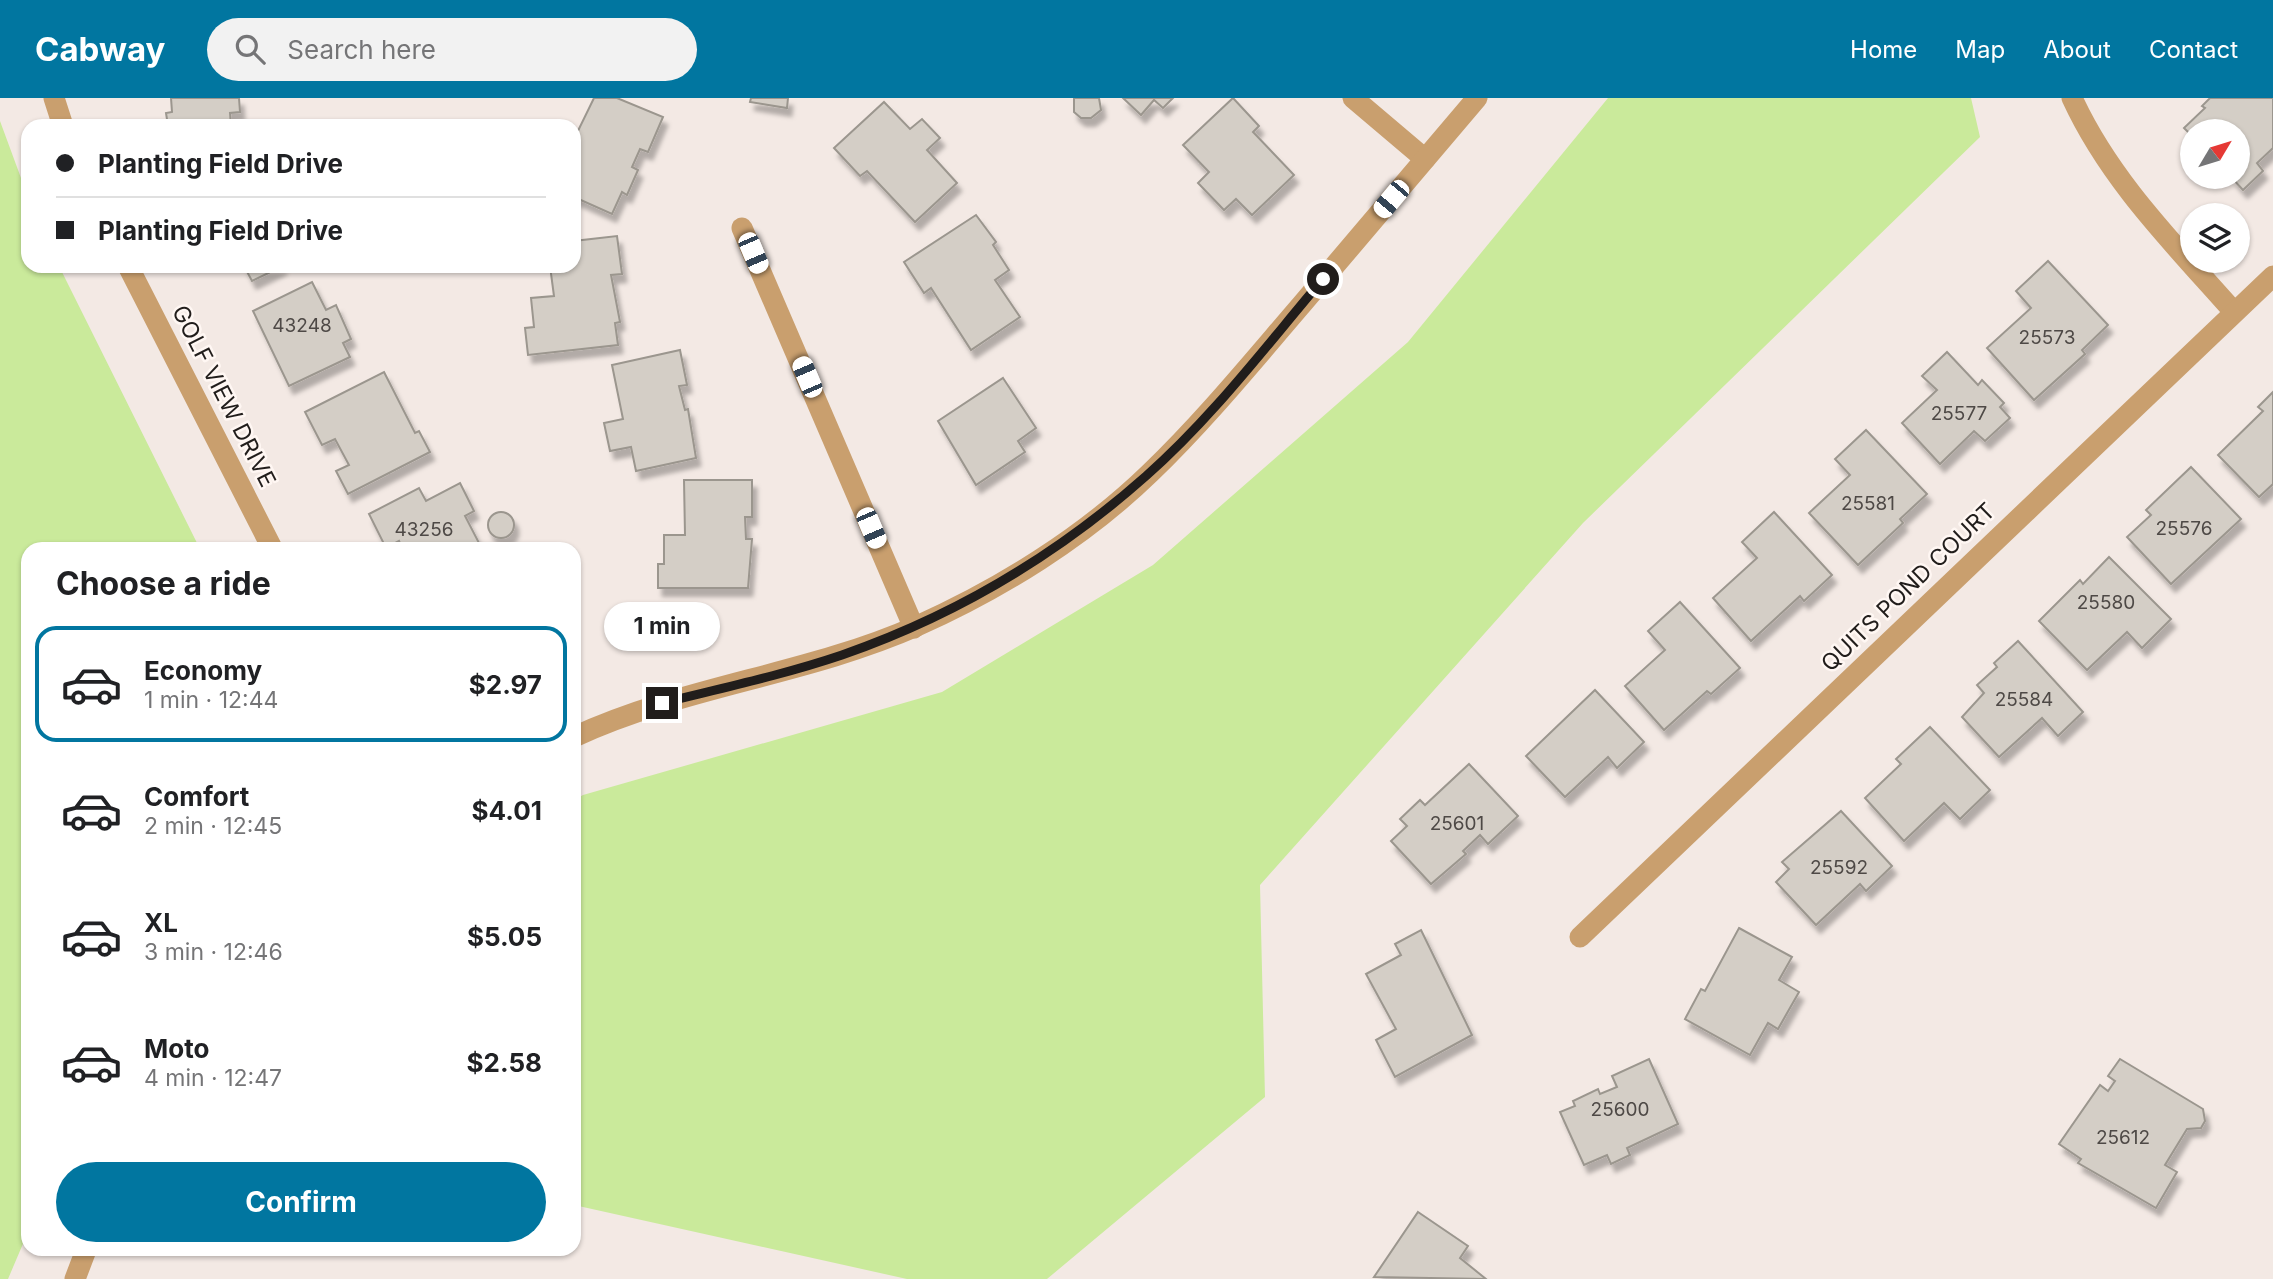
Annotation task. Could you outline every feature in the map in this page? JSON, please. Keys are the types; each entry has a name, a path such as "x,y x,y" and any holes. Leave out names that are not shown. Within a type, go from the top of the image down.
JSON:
{"street":[{"path":"54,98 61,119"},
{"path":"1353,98 1425,159"},
{"path":"581,734 662,703 841,655 914,628 1021,571 1087,526 1148,475 1204,418 1477,98"},
{"path":"2072,98 2124,187 2234,312"},
{"path":"742,228 914,628"},
{"name":"GOLF VIEW DRIVE","path":"132,273 269,542"},
{"name":"QUITS POND COURT","path":"1580,937 2273,276"},
{"path":"75,1279 84,1256"}],"green space":[{"path":"1608,98 1971,98 1980,137 1583,523 1260,885 1265,1097 1047,1279 907,1279 581,1207 581,796 942,692 1153,565 1408,342"},
{"path":"0,121 21,178 21,273 62,273 197,542 21,542 21,1248 8,1279 0,1279"}],"building":[{"path":"171,98 239,98 240,112 230,113 230,119 167,119 166,113 172,112"},
{"path":"594,98 617,98 663,117 648,152 640,149 632,167 638,170 627,195 622,192 612,214 581,200 581,125"},
{"path":"751,98 788,98 787,108 750,102"},
{"path":"1074,98 1099,98 1101,110 1091,118 1081,118 1074,112"},
{"path":"1123,98 1173,98 1163,108 1154,100 1141,115"},
{"path":"1233,98 1259,126 1253,132 1294,175 1252,215 1236,199 1224,210 1198,183 1209,172 1183,145"},
{"path":"2210,98 2273,98 2273,148 2257,163 2263,171 2250,183 2250,119 2193,119 2205,108 2202,106"},
{"path":"884,102 910,129 922,119 940,138 927,150 957,183 915,222 867,171 860,176 834,148"},
{"path":"976,215 996,242 993,245 1009,270 995,280 1020,317 971,350 931,288 924,293 904,262"},
{"path":"617,236 622,274 611,275 620,322 615,323 618,345 528,355 525,328 534,327 531,298 554,296 551,273 581,273 581,240"},
{"path":"2048,261 2108,325 2082,350 2085,354 2034,400 1987,348 2031,308 2016,291"},
{"path":"248,273 269,273 252,281"},
{"path":"312,282 326,310 336,305 351,339 343,343 350,357 289,386 253,311"},
{"path":"680,350 687,385 679,386 685,410 688,409 696,458 636,471 631,447 610,451 604,423 623,419 612,365"},
{"path":"1947,352 1978,385 1982,380 2004,403 2000,407 2010,418 1985,441 1974,431 1940,464 1902,423 1937,390 1922,376"},
{"path":"384,372 415,433 419,431 430,452 348,494 336,471 349,465 335,439 322,445 305,412"},
{"path":"1003,378 1036,428 1018,441 1025,452 976,485 938,421"},
{"path":"2273,392 2273,484 2259,497 2218,455 2263,411 2258,407"},
{"path":"1866,430 1927,494 1900,519 1903,523 1858,565 1809,513 1850,475 1835,459"},
{"path":"2191,467 2241,519 2171,584 2127,537 2151,515 2146,510"},
{"path":"684,480 752,480 752,517 745,517 746,539 752,539 748,588 658,588 658,564 664,564 664,535 685,535"},
{"path":"460,483 474,511 465,516 478,542 383,542 369,514 419,488 426,501"},
{"path":"501,512 510,516 514,525 510,534 501,538 492,534 488,525 492,516"},
{"path":"1774,512 1832,575 1804,601 1800,596 1751,641 1713,598 1757,558 1742,542"},
{"path":"2109,557 2171,619 2142,648 2127,632 2087,670 2039,621 2080,580 2083,584"},
{"path":"1680,602 1740,668 1711,694 1707,691 1664,730 1625,686 1665,650 1648,631"},
{"path":"2018,641 2083,712 2058,736 2042,718 1999,757 1962,717 1984,693 1977,685 1997,667 1994,663"},
{"path":"1595,690 1644,742 1617,768 1608,757 1565,797 1526,756"},
{"path":"1930,727 1990,790 1960,819 1944,803 1904,841 1865,798 1901,764 1896,759"},
{"path":"1469,764 1518,816 1488,844 1480,835 1463,851 1466,854 1431,884 1391,841 1407,826 1400,819 1420,800 1425,805"},
{"path":"1841,811 1892,866 1866,891 1860,884 1816,925 1776,882 1789,869 1782,862"},
{"path":"1739,928 1792,957 1779,980 1799,992 1778,1029 1768,1023 1750,1055 1685,1019 1701,989 1705,991"},
{"path":"1421,930 1472,1035 1395,1077 1376,1040 1396,1029 1366,974 1401,955 1395,944"},
{"path":"1649,1059 1678,1124 1627,1148 1630,1155 1611,1164 1607,1155 1584,1165 1560,1112 1575,1106 1573,1101 1598,1089 1600,1094 1617,1087 1612,1076"},
{"path":"2120,1059 2203,1109 2205,1121 2201,1128 2187,1129 2165,1165 2177,1172 2156,1208 2078,1163 2081,1159 2059,1144 2100,1085 2108,1091 2115,1081 2108,1076"},
{"path":"1418,1212 1468,1246 1460,1258 1486,1279 1374,1277"}],"route":[{"path":"662,703 841,655 914,628 1021,571 1087,526 1148,475 1204,418 1323,279"}]}
